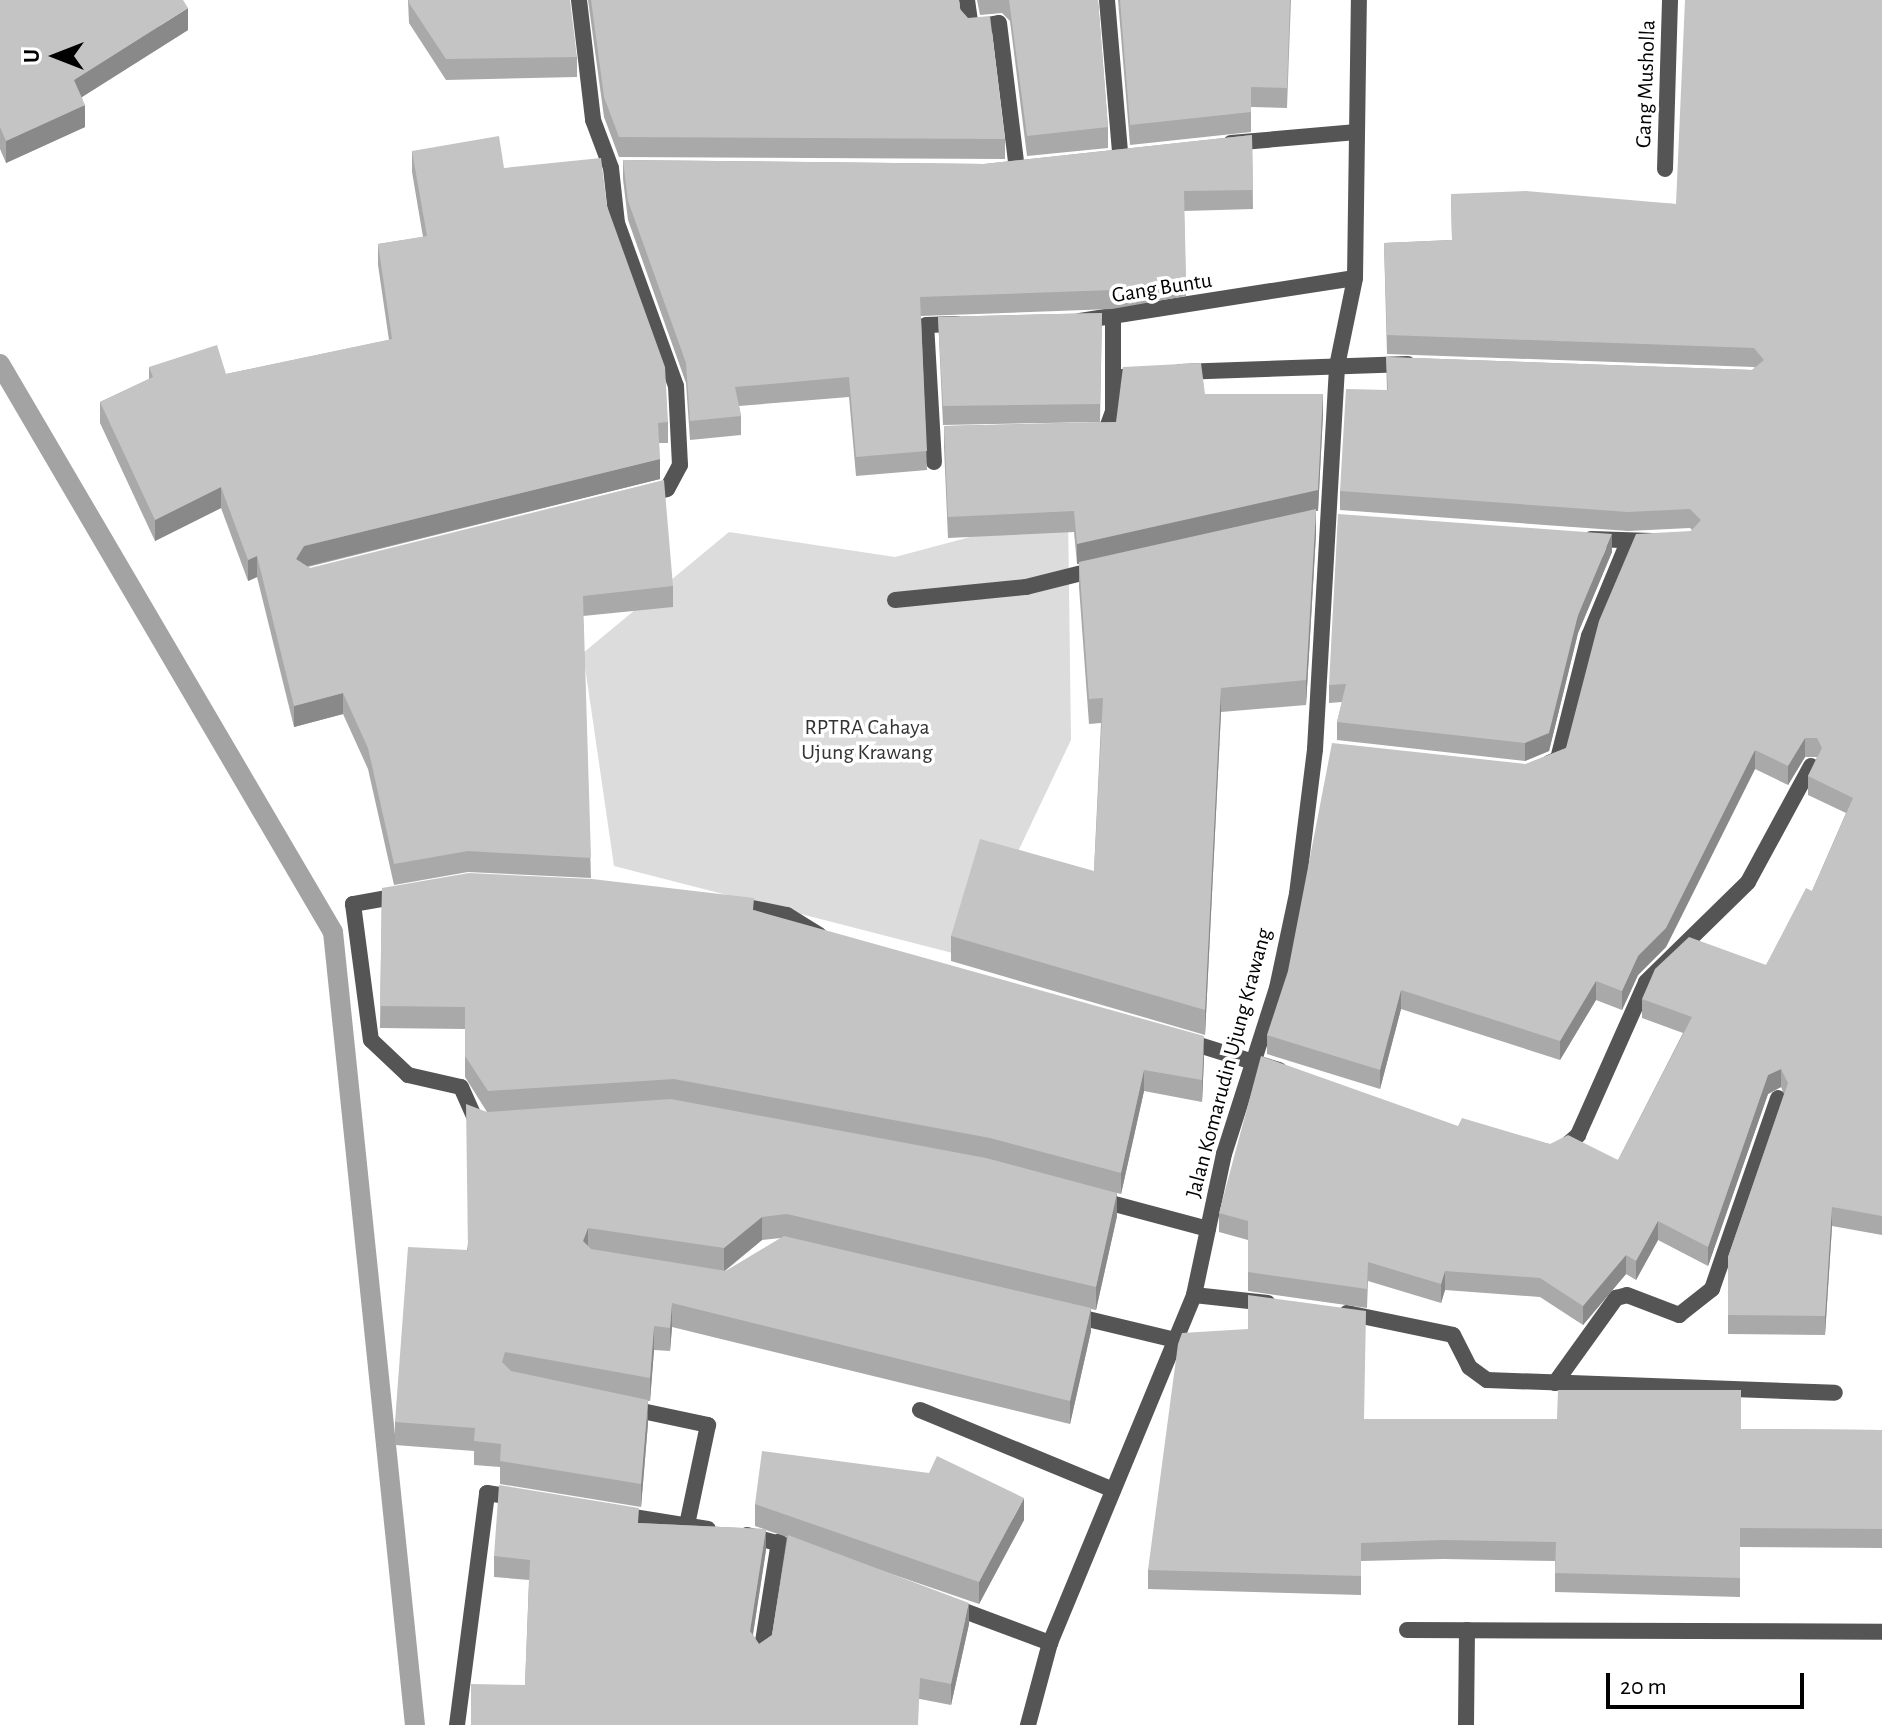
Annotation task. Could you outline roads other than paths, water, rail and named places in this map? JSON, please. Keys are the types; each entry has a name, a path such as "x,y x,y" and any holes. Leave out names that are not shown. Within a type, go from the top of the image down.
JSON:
{"street":[{"path":"579,0 593,120 619,167 617,223 676,386 681,438 680,465 667,489 622,500"},
{"path":"967,0 971,28 999,23 1025,168 995,171"},
{"path":"1107,0 1120,154"},
{"name":"Jalan Komarudin Ujung Krawang","path":"1028,1725 1050,1643 1171,1339 1194,1295 1208,1229 1297,894 1323,750 1328,521 1337,366 1355,278 1359,0"},
{"name":"Gang Musholla","path":"1665,169 1670,0"},
{"path":"1215,145 1357,132"},
{"name":"Gang Buntu","path":"1066,321 1113,320 1355,278"},
{"path":"1088,438 1111,433 1113,320"},
{"path":"934,462 939,436 926,325 973,324"},
{"path":"1113,378 1431,364"},
{"path":"1568,538 1628,542 1674,540"},
{"path":"1527,772 1558,759 1589,636 1628,542"},
{"path":"895,600 1026,587 1112,565"},
{"path":"1540,1152 1560,1151 1578,1135 1646,982 1748,882 1811,766"},
{"path":"425,891 353,904 371,1040 408,1075 461,1087 471,1118 494,1124"},
{"path":"717,901 787,915 844,946"},
{"path":"1166,1035 1297,1076"},
{"path":"1555,1383 1616,1298 1627,1295 1679,1315 1712,1289 1778,1098"},
{"path":"1076,1193 1208,1229"},
{"path":"1194,1295 1288,1306"},
{"path":"1048,1310 1171,1339"},
{"path":"1328,1312 1453,1335 1469,1367 1487,1380 1835,1393"},
{"path":"603,1403 708,1425 687,1525"},
{"path":"920,1410 1113,1490"},
{"path":"457,1725 487,1493 533,1501"},
{"path":"595,1510 779,1541 821,1557"},
{"path":"761,1654 779,1541"},
{"path":"936,1600 1050,1643"},
{"path":"1407,1630 1882,1632"},
{"path":"1466,1725 1467,1630"}],"waterway":[{"path":"0,364 333,932 415,1725"}],"park label":[{"name":"RPTRA Cahaya Ujung Krawang","path":"867,740"}]}
